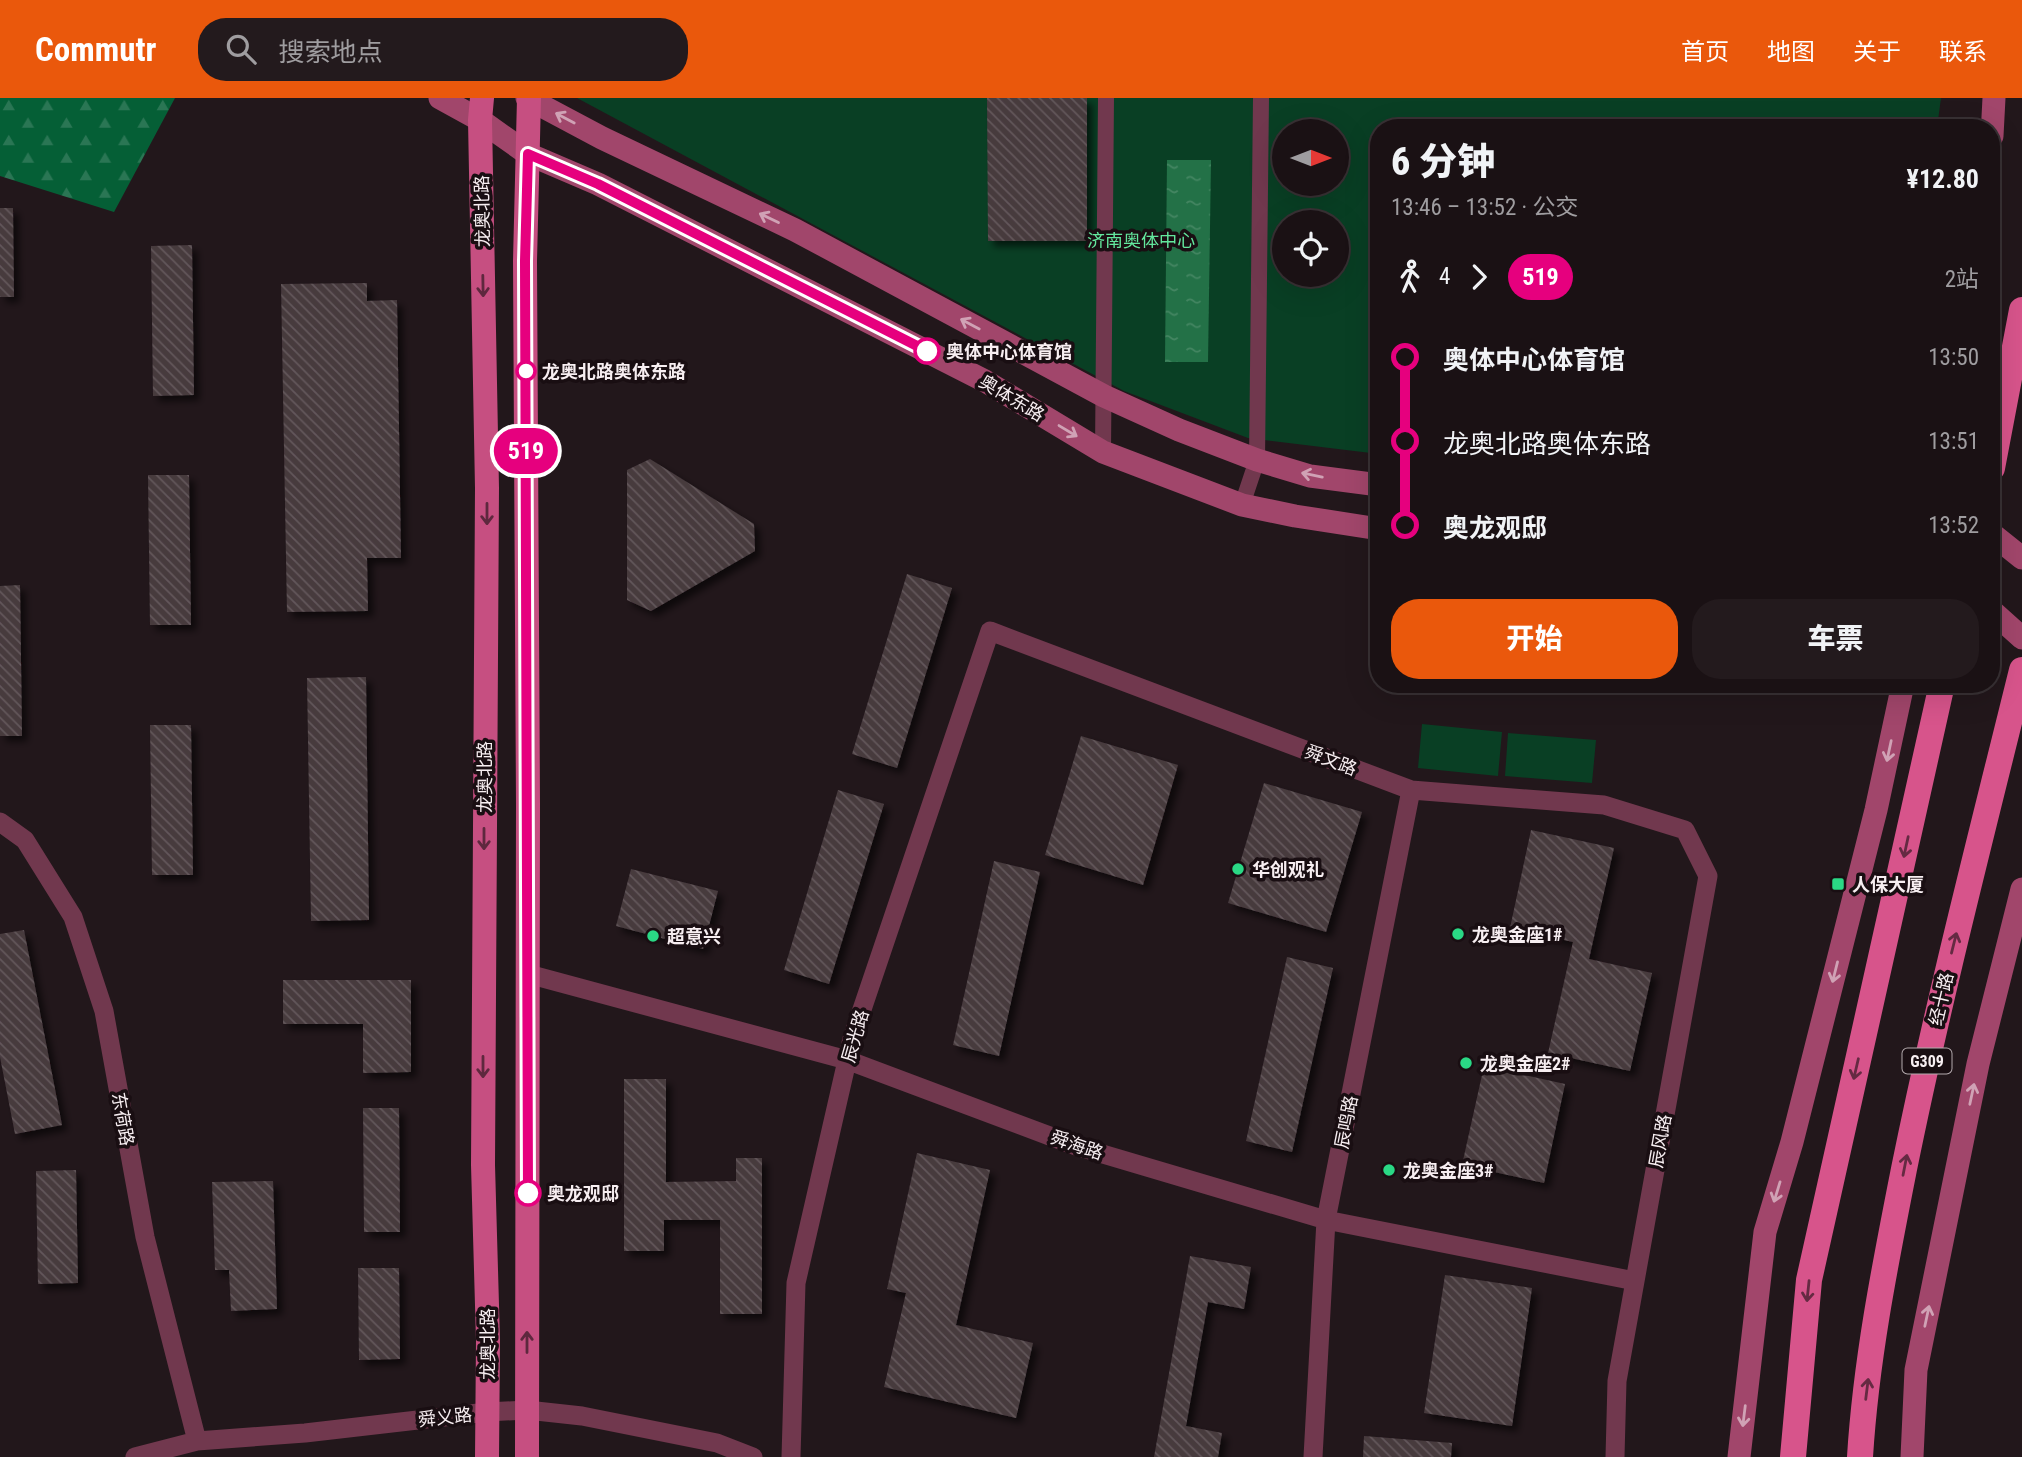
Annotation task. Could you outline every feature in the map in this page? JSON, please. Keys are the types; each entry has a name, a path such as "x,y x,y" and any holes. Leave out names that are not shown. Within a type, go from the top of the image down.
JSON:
{"highway":[{"path":"2000,426 2022,310"},
{"name":"经十路","path":"1860,1457 1878,1299 1911,1132 1950,960 2022,670"},
{"path":"1793,1457 1809,1280 1940,693"}],"main road":[{"name":"奥体东路","path":"440,98 481,109 528,154 598,184 916,345 985,381 1103,453 1242,505 1370,528"},
{"path":"527,1457 525,261 529,98 602,138 795,230 1104,396 1179,430 1257,460 1310,476 1370,484"},
{"path":"1993,119 1994,98"},
{"name":"龙奥北路","path":"481,109 487,488 484,1165 487,1457"},
{"path":"2000,540 2022,558"},
{"path":"2000,618 2022,638"},
{"path":"1739,1457 1765,1232 1802,1102 1876,810 1901,693"},
{"path":"1912,1457 1916,1370 1978,1064 2022,889"}],"street":[{"path":"1103,453 1106,98"},
{"path":"1242,505 1257,460 1261,98"},
{"name":"舜文路","path":"990,631 1411,790 1604,805 1685,830"},
{"name":"辰光路","path":"791,1457 796,1283 847,1060 856,1026 990,631"},
{"name":"辰鸣路","path":"1312,1457 1326,1220 1411,790"},
{"name":"东荷路","path":"0,822 25,840 73,917 104,1011 145,1237 197,1441"},
{"name":"辰风路","path":"1615,1457 1617,1381 1708,876 1685,830"},
{"name":"舜海路","path":"528,974 847,1060 1079,1147 1326,1220 1635,1281"},
{"name":"舜义路","path":"135,1457 197,1441 305,1433 487,1412 527,1410 582,1416 717,1443 753,1457"}],"green space":[{"path":"0,98 175,98 114,212 0,176"},
{"name":"济南奥体中心","path":"577,98 1941,98 1938,119 1370,119 1370,453 1248,438 1124,391"},
{"path":"1422,724 1502,732 1498,776 1418,768"},
{"path":"1508,733 1596,740 1592,783 1505,776"}],"water":[{"path":"1167,160 1211,160 1208,362 1165,362"}],"building":[{"path":"987,98 1087,98 1087,241 988,241"},
{"path":"0,208 13,208 14,297 0,297"},
{"path":"192,245 194,395 153,396 151,246"},
{"path":"367,283 367,301 397,300 401,558 367,558 368,611 287,612 281,284"},
{"path":"650,459 754,524 755,551 651,611 627,600 627,470"},
{"path":"148,475 189,475 191,625 150,625"},
{"path":"907,574 952,588 897,768 852,754"},
{"path":"20,585 22,736 0,736 0,586"},
{"path":"366,677 369,920 311,921 307,678"},
{"path":"150,725 191,725 193,875 152,875"},
{"path":"1081,736 1178,765 1143,885 1045,855"},
{"path":"1264,783 1362,812 1326,932 1228,903"},
{"path":"838,790 884,804 829,984 784,970"},
{"path":"1531,830 1614,848 1589,959 1652,973 1630,1071 1548,1053 1573,942 1510,928"},
{"path":"994,861 1040,872 999,1056 953,1045"},
{"path":"631,869 718,891 703,949 616,926"},
{"path":"24,930 62,1125 15,1134 0,1057 0,934"},
{"path":"1287,957 1333,968 1292,1152 1246,1141"},
{"path":"283,980 411,980 411,1072 363,1073 363,1024 283,1024"},
{"path":"1484,1066 1565,1084 1544,1183 1462,1165"},
{"path":"624,1079 666,1079 666,1182 736,1181 736,1158 762,1158 762,1314 720,1314 720,1220 664,1220 664,1251 624,1251"},
{"path":"363,1108 399,1108 400,1232 364,1232"},
{"path":"917,1153 990,1170 956,1325 1033,1343 1016,1418 884,1387 906,1293 887,1289"},
{"path":"76,1170 78,1283 38,1284 36,1171"},
{"path":"273,1181 277,1309 231,1311 229,1270 215,1270 212,1182"},
{"path":"1190,1256 1251,1267 1244,1309 1208,1302 1186,1426 1222,1433 1218,1457 1154,1457"},
{"path":"358,1268 399,1268 400,1359 359,1360"},
{"path":"1445,1275 1532,1288 1512,1426 1424,1413"},
{"path":"1364,1436 1452,1443 1451,1457 1363,1457"}],"bus line":[{"name":"519","path":"528,1193 525,261 528,154 598,184 927,351"}],"place":[{"name":"奥体中心体育馆","path":"927,351"},
{"name":"龙奥北路奥体东路","path":"526,371"},
{"name":"华创观礼","path":"1238,869"},
{"name":"人保大厦","path":"1838,884"},
{"name":"龙奥金座1#","path":"1458,934"},
{"name":"超意兴","path":"653,936"},
{"name":"龙奥金座2#","path":"1466,1063"},
{"name":"龙奥金座3#","path":"1389,1170"},
{"name":"奥龙观邸","path":"528,1193"}]}
